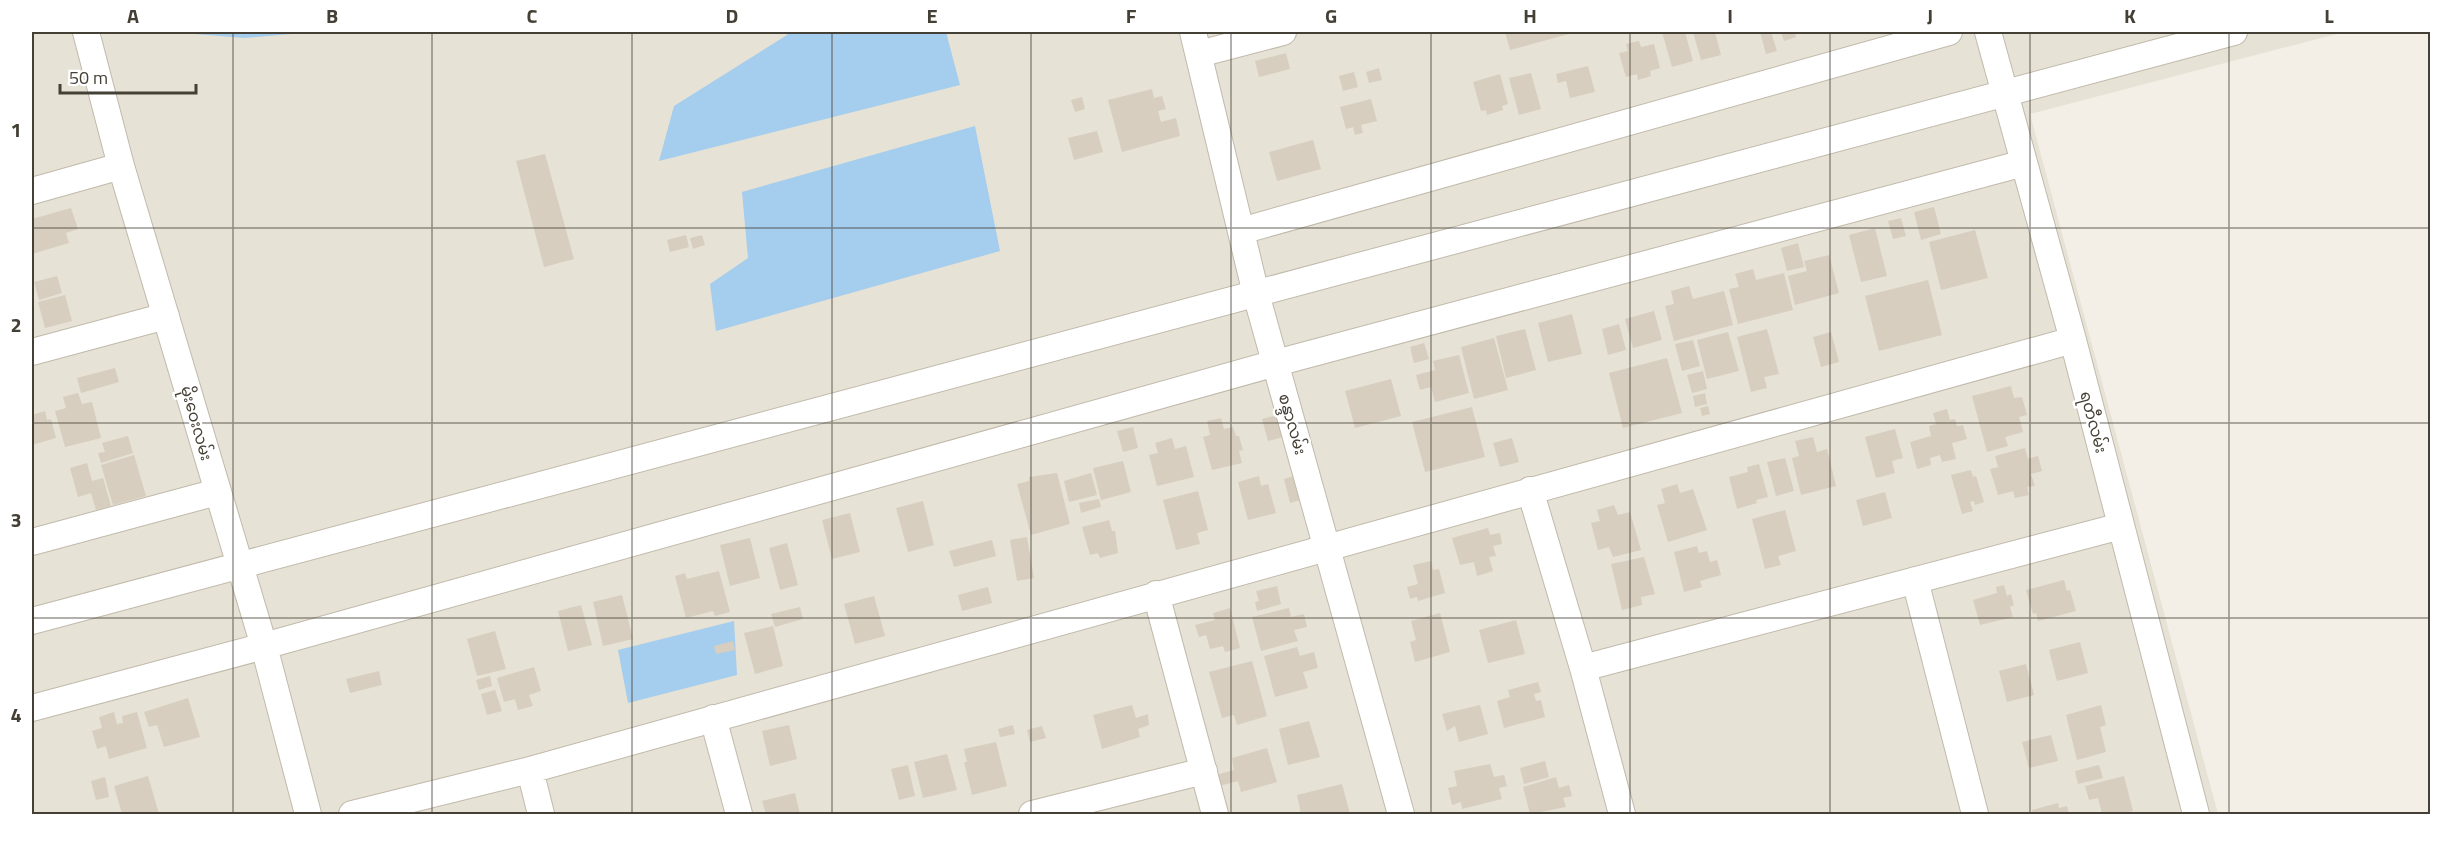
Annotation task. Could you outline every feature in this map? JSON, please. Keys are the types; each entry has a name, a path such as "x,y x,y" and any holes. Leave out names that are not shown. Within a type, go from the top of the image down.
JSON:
{"street":[{"name":"မိုးဝေးလမ်း","path":"86,32 122,166 264,646 308,814"},
{"path":"1196,43 1283,32"},
{"path":"1241,231 1949,32"},
{"name":"ရတီလမ်း","path":"1988,32 2073,340 2196,814"},
{"path":"32,621 2234,32"},
{"name":"စန္ဒာလမ်း","path":"1196,43 1256,294 1401,814"},
{"path":"32,708 264,646 1276,363 2024,164"},
{"path":"32,191 122,166"},
{"path":"32,352 166,316"},
{"path":"352,814 530,770 2073,340"},
{"path":"1530,490 1583,668 1622,814"},
{"path":"32,542 217,492"},
{"path":"1583,668 2121,526"},
{"path":"1915,580 1975,814"},
{"path":"1156,594 1215,814"},
{"path":"713,718 739,814"},
{"path":"530,770 541,814"},
{"path":"1032,814 1204,771"}],"shaded area":[{"path":"32,32 2344,32 2030,114 2218,814 32,814"}],"water":[{"path":"170,32 314,32 245,38"},
{"path":"788,32 946,32 960,85 659,161 674,106 787,35"},
{"path":"975,126 1000,251 716,331 710,284 748,258 742,192"},
{"path":"734,621 737,675 628,703 618,650"}],"building":[{"path":"1505,32 1576,32 1510,50"},
{"path":"1662,32 1685,32 1693,61 1672,67"},
{"path":"1693,32 1715,32 1721,55 1701,60"},
{"path":"1760,32 1771,32 1777,51 1766,54"},
{"path":"1781,32 1795,32 1796,37 1784,41"},
{"path":"1639,41 1641,47 1654,44 1660,68 1650,71 1651,76 1638,80 1637,74 1626,77 1619,53 1628,51 1626,44"},
{"path":"1286,53 1290,69 1259,77 1255,61"},
{"path":"1588,66 1595,92 1570,98 1566,81 1558,83 1556,74"},
{"path":"1379,68 1382,80 1369,83 1366,72"},
{"path":"1354,72 1358,87 1343,91 1339,76"},
{"path":"1531,73 1541,109 1519,115 1509,78"},
{"path":"1500,74 1508,104 1502,106 1503,110 1487,115 1486,110 1481,111 1473,82"},
{"path":"1152,89 1154,98 1162,96 1166,109 1158,111 1161,122 1176,118 1180,136 1122,152 1108,100"},
{"path":"1082,97 1085,109 1075,112 1071,100"},
{"path":"1371,99 1377,121 1361,125 1363,133 1355,135 1353,127 1346,129 1340,107"},
{"path":"1097,131 1103,152 1074,160 1068,138"},
{"path":"1313,140 1321,169 1277,181 1269,152"},
{"path":"545,154 574,259 544,267 516,161"},
{"path":"1934,207 1941,234 1921,240 1914,212"},
{"path":"71,208 78,229 66,233 69,243 32,254 32,219"},
{"path":"1901,218 1906,236 1893,239 1888,221"},
{"path":"1875,228 1887,276 1861,282 1849,235"},
{"path":"1975,230 1988,278 1941,290 1929,242"},
{"path":"686,235 689,247 670,252 667,240"},
{"path":"702,235 705,245 693,249 690,238"},
{"path":"1798,243 1804,267 1787,271 1781,248"},
{"path":"1829,255 1839,293 1795,305 1788,276 1807,271 1804,261"},
{"path":"1753,269 1756,280 1784,273 1793,310 1738,324 1729,289 1739,287 1735,274"},
{"path":"57,276 62,293 39,300 34,282"},
{"path":"1928,280 1942,335 1879,351 1865,296"},
{"path":"1689,286 1693,299 1724,291 1733,325 1674,341 1665,306 1674,304 1671,291"},
{"path":"65,295 72,321 45,328 38,302"},
{"path":"1654,311 1662,340 1633,348 1625,319"},
{"path":"1572,314 1582,354 1548,362 1538,323"},
{"path":"1619,324 1626,350 1608,355 1602,329"},
{"path":"1525,329 1536,370 1506,378 1496,336"},
{"path":"1767,329 1779,374 1764,377 1767,388 1751,392 1737,337"},
{"path":"1728,332 1739,371 1707,379 1697,340"},
{"path":"1831,332 1839,362 1821,367 1813,337"},
{"path":"1494,338 1508,390 1474,399 1461,347"},
{"path":"1693,340 1700,366 1682,371 1675,344"},
{"path":"1424,343 1429,359 1414,363 1410,347"},
{"path":"1459,355 1469,393 1435,402 1431,387 1420,390 1416,375 1435,370 1433,361"},
{"path":"1667,358 1682,413 1623,428 1609,373"},
{"path":"115,368 119,382 81,393 77,378"},
{"path":"1703,371 1707,389 1692,393 1687,375"},
{"path":"1391,379 1401,416 1355,428 1345,391"},
{"path":"2011,386 2014,398 2022,397 2027,415 2019,417 2023,432 2005,437 2008,446 1987,452 1972,396"},
{"path":"78,393 82,404 92,402 101,438 65,447 55,411 66,408 63,397"},
{"path":"1705,393 1707,404 1695,407 1693,396"},
{"path":"1708,406 1710,414 1702,416 1700,408"},
{"path":"1472,407 1485,457 1425,472 1412,422"},
{"path":"1947,409 1950,420 1955,419 1957,426 1963,425 1967,439 1952,443 1956,459 1942,462 1940,455 1930,458 1931,465 1917,469 1910,442 1931,436 1929,426 1936,424 1933,413"},
{"path":"45,411 47,420 51,419 56,438 32,445 32,415"},
{"path":"1281,414 1287,436 1268,441 1262,419"},
{"path":"1221,418 1224,429 1233,427 1236,436 1239,436 1243,450 1239,451 1242,463 1212,470 1203,437 1210,435 1207,421"},
{"path":"1133,427 1138,448 1123,452 1117,431"},
{"path":"1895,429 1903,458 1892,461 1895,473 1876,478 1865,437"},
{"path":"128,436 133,453 101,463 98,453 105,452 102,443"},
{"path":"1813,437 1817,452 1827,449 1836,486 1801,495 1792,458 1799,456 1795,441"},
{"path":"1172,438 1175,449 1186,446 1194,477 1157,486 1149,455 1158,453 1155,443"},
{"path":"1512,438 1519,462 1500,467 1493,443"},
{"path":"2025,448 2028,459 2038,456 2042,471 2031,474 2035,486 2027,487 2029,495 2015,498 2013,491 1998,495 1990,469 1998,467 1995,456"},
{"path":"134,455 146,496 113,505 101,465"},
{"path":"1785,458 1794,491 1776,496 1767,462"},
{"path":"1123,461 1131,492 1101,500 1093,468"},
{"path":"87,463 92,481 103,478 111,506 96,510 91,493 78,497 70,468"},
{"path":"1759,464 1768,497 1737,509 1729,477 1748,472 1747,467"},
{"path":"1971,470 1973,477 1976,476 1984,502 1975,505 1974,501 1970,502 1973,511 1962,514 1951,475"},
{"path":"1057,473 1070,524 1031,535 1017,484 1029,481 1029,477"},
{"path":"1091,473 1097,495 1069,502 1064,481"},
{"path":"1301,474 1308,498 1290,503 1284,479"},
{"path":"1259,476 1261,486 1268,484 1276,513 1248,520 1238,482"},
{"path":"1677,484 1680,493 1693,489 1707,530 1668,542 1657,505 1665,503 1661,489"},
{"path":"1198,491 1208,530 1197,533 1200,544 1176,550 1163,500"},
{"path":"1885,492 1892,518 1863,526 1856,500"},
{"path":"1099,499 1101,507 1081,513 1079,503"},
{"path":"923,501 934,545 908,552 896,508"},
{"path":"1614,505 1618,515 1630,512 1641,550 1613,557 1609,547 1598,550 1591,523 1600,521 1597,510"},
{"path":"1785,510 1796,551 1778,556 1781,565 1765,569 1752,519"},
{"path":"850,513 860,552 832,559 822,520"},
{"path":"1109,520 1112,531 1115,531 1118,553 1100,558 1098,553 1090,555 1082,527"},
{"path":"1488,528 1490,535 1500,533 1502,544 1493,546 1496,556 1489,557 1493,571 1477,576 1474,562 1460,565 1452,538"},
{"path":"1027,537 1034,578 1017,581 1010,540"},
{"path":"750,538 760,578 730,586 720,545"},
{"path":"992,540 996,556 954,567 949,551"},
{"path":"787,543 798,585 780,590 769,548"},
{"path":"1697,546 1699,553 1707,551 1710,562 1717,560 1721,575 1700,581 1702,587 1684,592 1674,552"},
{"path":"1644,557 1655,594 1641,597 1642,605 1622,610 1611,564"},
{"path":"1431,561 1433,570 1439,569 1445,593 1418,601 1417,597 1410,599 1407,587 1418,584 1413,565"},
{"path":"719,571 730,612 715,616 713,611 686,618 675,576 685,573 687,579"},
{"path":"2064,580 2067,591 2070,590 2076,611 2038,621 2036,613 2033,614 2026,590"},
{"path":"2004,585 2007,596 2011,594 2014,605 2010,607 2013,617 1980,625 1973,600 1997,593 1996,587"},
{"path":"1277,586 1281,604 1257,611 1255,602 1259,601 1256,591"},
{"path":"988,587 992,603 962,611 958,595"},
{"path":"622,595 633,639 603,646 593,602"},
{"path":"874,596 885,636 855,644 844,604"},
{"path":"581,605 592,645 568,651 558,611"},
{"path":"800,607 803,619 775,627 771,614"},
{"path":"1230,608 1240,648 1225,652 1223,646 1210,649 1206,635 1199,637 1195,625 1215,620 1213,613"},
{"path":"1289,608 1291,617 1304,614 1307,627 1294,630 1298,641 1261,651 1252,617"},
{"path":"1440,613 1450,652 1415,662 1410,642 1416,640 1411,621"},
{"path":"1516,620 1525,654 1488,663 1479,630"},
{"path":"773,626 783,666 755,674 744,633"},
{"path":"495,631 506,669 477,676 467,639"},
{"path":"733,641 735,650 716,654 714,646"},
{"path":"2080,642 2088,673 2057,681 2049,650"},
{"path":"1297,647 1300,656 1314,652 1318,668 1303,672 1308,688 1275,697 1264,656"},
{"path":"1252,661 1267,716 1237,725 1234,715 1222,718 1209,672"},
{"path":"2026,664 2034,695 2007,702 1999,671"},
{"path":"534,667 541,691 529,695 533,706 518,710 515,699 504,702 497,678"},
{"path":"379,671 382,685 350,693 346,679"},
{"path":"490,676 492,686 479,690 476,680"},
{"path":"1538,682 1541,692 1534,694 1536,701 1541,700 1545,717 1504,728 1497,701 1510,697 1508,690"},
{"path":"495,690 502,711 487,715 481,694"},
{"path":"188,698 200,737 164,747 157,725 149,727 144,712"},
{"path":"1132,705 1136,718 1148,714 1149,725 1138,729 1140,737 1102,749 1093,715"},
{"path":"1480,705 1488,734 1459,742 1455,726 1447,731 1442,714"},
{"path":"2101,705 2106,725 2100,727 2106,752 2077,760 2066,715"},
{"path":"114,712 117,724 123,723 122,716 137,712 147,748 109,759 106,746 97,749 92,731 102,728 99,717"},
{"path":"1309,721 1320,757 1288,765 1279,729"},
{"path":"789,725 797,759 770,766 762,731"},
{"path":"1013,725 1015,734 1000,737 998,729"},
{"path":"1042,726 1046,738 1030,742 1027,730"},
{"path":"2051,735 2058,761 2029,768 2022,742"},
{"path":"996,742 1007,786 972,795 964,762 967,762 964,749"},
{"path":"1267,748 1277,782 1241,792 1238,781 1219,786 1216,775 1234,770 1232,758"},
{"path":"947,754 957,790 923,798 914,762"},
{"path":"1545,761 1549,777 1524,784 1520,768"},
{"path":"1490,764 1494,777 1504,775 1507,786 1499,788 1502,799 1462,809 1461,802 1452,805 1448,788 1457,786 1454,771"},
{"path":"908,765 915,796 899,800 891,769"},
{"path":"2099,765 2103,778 2078,784 2075,771"},
{"path":"148,776 159,814 122,814 114,786"},
{"path":"2124,776 2133,811 2102,814 2098,798 2089,800 2085,786"},
{"path":"105,777 109,797 96,800 91,781"},
{"path":"1556,777 1559,788 1569,785 1572,796 1563,798 1566,807 1530,814 1523,787"},
{"path":"1342,784 1350,814 1301,814 1297,795"},
{"path":"795,793 800,814 766,814 762,801"},
{"path":"2058,803 2059,808 2067,806 2069,814 2033,814 2032,810"}]}
